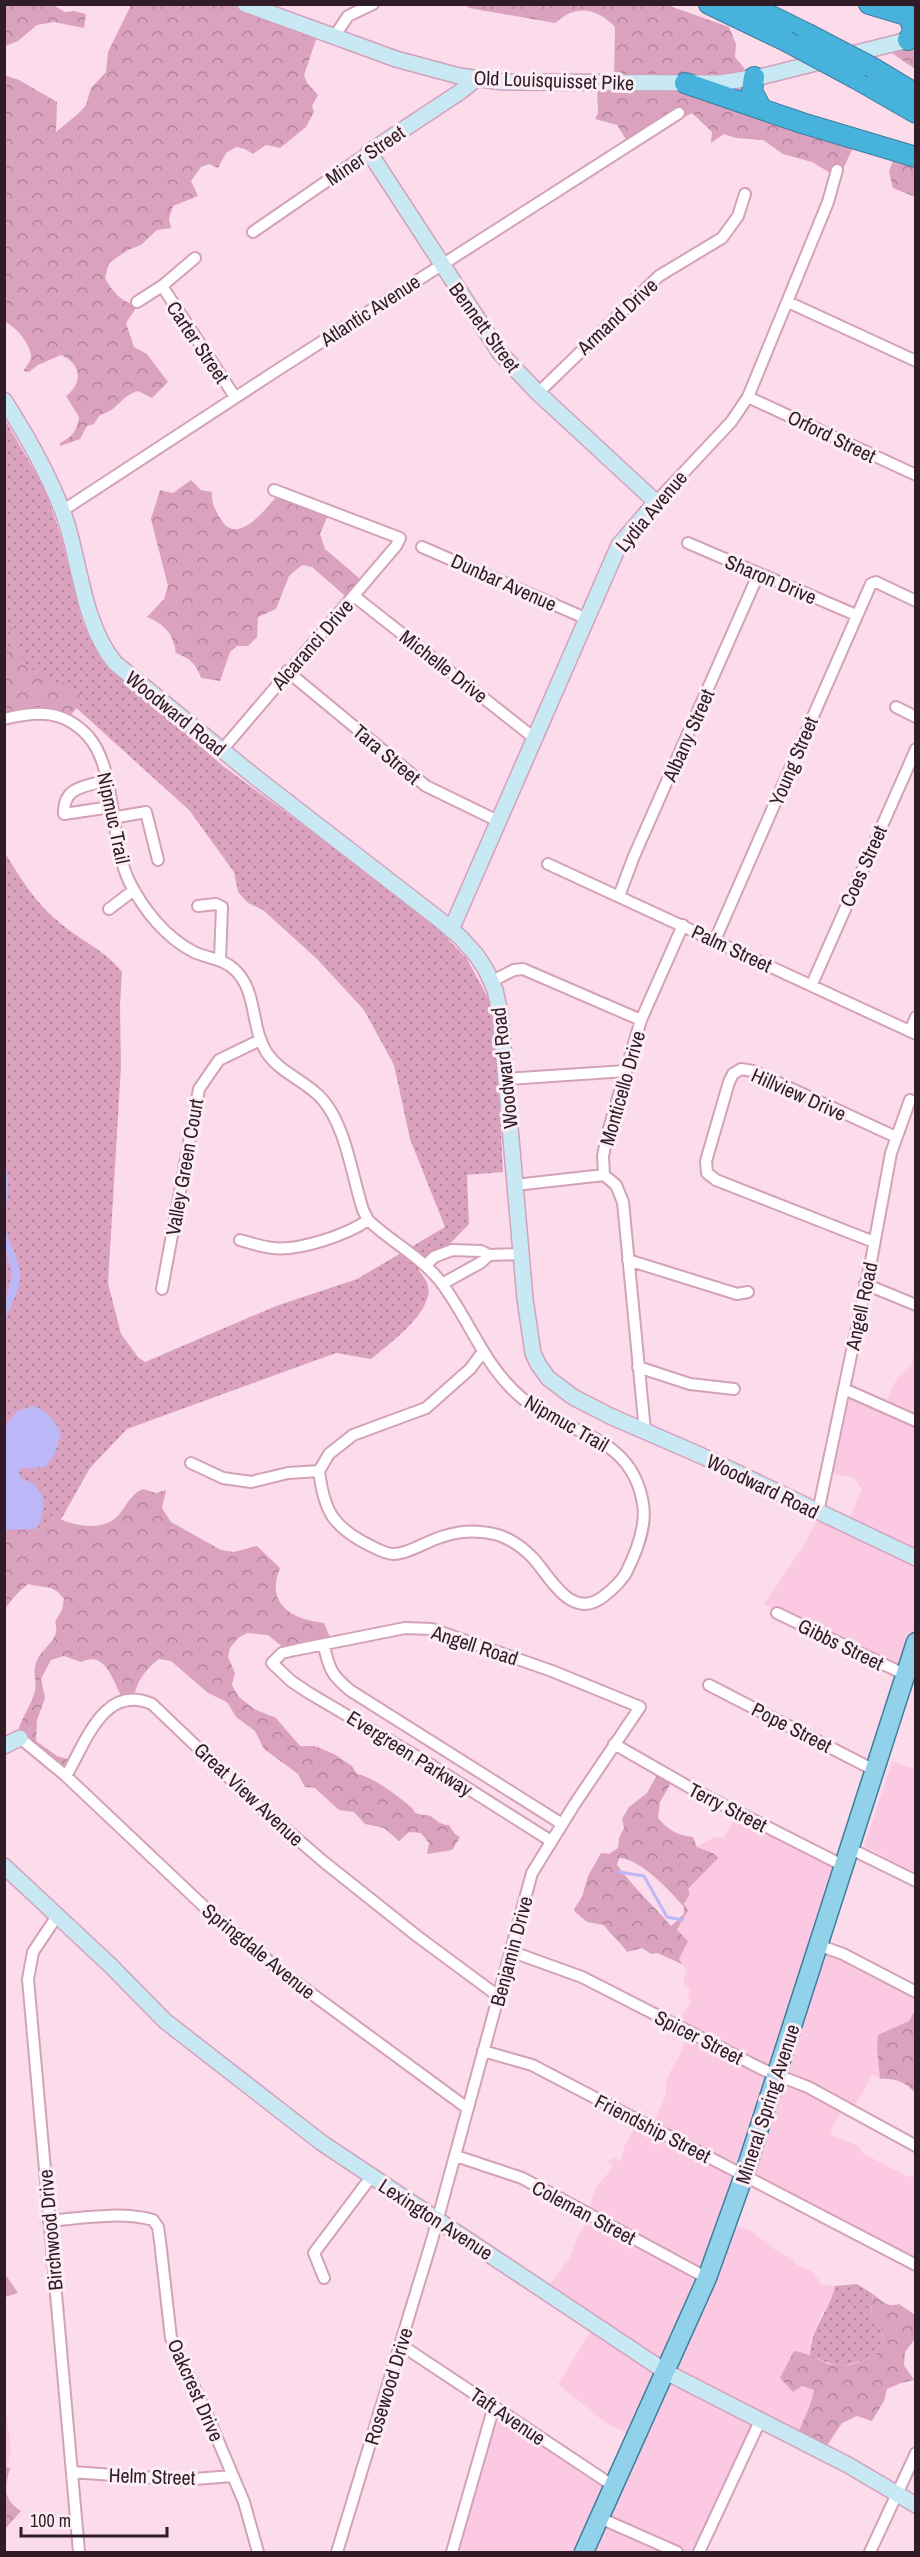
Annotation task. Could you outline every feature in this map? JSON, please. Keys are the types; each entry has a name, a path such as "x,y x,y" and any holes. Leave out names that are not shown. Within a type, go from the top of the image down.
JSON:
{"highway":[{"path":"709,4 786,41 915,113"},
{"path":"747,4 873,68 915,94"},
{"path":"869,4 911,17 912,39"},
{"path":"754,77 752,91 761,108"},
{"path":"685,83 915,157"}],"main road":[{"name":"Mineral Spring Avenue","path":"584,2553 707,2278 744,2175 915,1642"}],"street":[{"name":"Old Louisquisset Pike","path":"245,4 396,59 476,79 503,82 720,82 754,77 912,39"},
{"path":"334,37 348,16 373,4"},
{"name":"Miner Street","path":"253,231 476,79"},
{"name":"Atlantic Avenue","path":"62,511 235,397 679,113"},
{"name":"Bennett Street","path":"369,152 500,353 538,393 656,502"},
{"name":"Lydia Avenue","path":"451,930 533,737 619,545 731,422 748,397 828,202 837,170"},
{"name":"Armand Drive","path":"538,393 659,276 722,238 738,216 745,194"},
{"path":"137,302 162,286 195,258"},
{"name":"Carter Street","path":"162,286 235,397"},
{"path":"788,302 915,361"},
{"name":"Orford Street","path":"748,397 915,475"},
{"name":"Woodward Road","path":"4,400 40,462 62,511 90,614 108,653 128,675 451,930 477,956 492,981 500,1012 525,1299 533,1353 548,1378 573,1397 915,1558"},
{"name":"Alcaranci Drive","path":"222,750 287,671 396,546 400,538 274,490"},
{"name":"Sharon Drive","path":"687,543 856,615"},
{"name":"Dunbar Avenue","path":"422,547 585,618"},
{"name":"Albany Street","path":"619,896 634,856 758,574"},
{"name":"Young Street","path":"716,940 856,615 873,582 915,601"},
{"name":"Michelle Drive","path":"354,596 533,737"},
{"name":"Tara Street","path":"287,671 426,786 498,820"},
{"path":"896,707 915,717"},
{"name":"Nipmuc Trail","path":"4,719 31,713 44,713 66,719 91,740 101,761 106,780 121,860 134,890 159,924 176,941 197,953 220,959 234,969 246,983 260,1040 274,1061 316,1094 332,1112 368,1220 426,1265 442,1284 482,1353 514,1391 539,1410 608,1445 618,1453 634,1476 643,1504 642,1533 622,1580 600,1599 590,1604 578,1604 568,1599 522,1548 501,1536 484,1532 457,1531 395,1554 383,1552 353,1537 337,1525 325,1502 319,1472"},
{"name":"Coes Street","path":"812,984 915,749"},
{"path":"106,780 74,789 64,802 64,814 146,812 158,860"},
{"name":"Palm Street","path":"548,864 812,984 913,1033"},
{"path":"109,909 134,890"},
{"path":"198,906 216,904 222,907 220,959"},
{"name":"Monticello Drive","path":"604,1175 603,1156 608,1132 641,1020 682,925"},
{"path":"492,981 514,970 523,969 641,1020"},
{"path":"913,1033 915,1017"},
{"name":"Valley Green Court","path":"162,1289 199,1089 219,1060 260,1040"},
{"name":"Hillview Drive","path":"874,1242 716,1180 707,1173 706,1161 729,1082 733,1074 741,1069 753,1071 896,1137"},
{"path":"506,1078 626,1071"},
{"name":"Angell Road","path":"818,1512 896,1137 910,1100"},
{"path":"515,1185 604,1175 616,1185 623,1202 645,1431"},
{"path":"240,1240 260,1246 286,1248 340,1234 368,1220"},
{"path":"426,1265 434,1257 452,1250 481,1251 489,1255 521,1254"},
{"path":"442,1284 480,1263 489,1255"},
{"path":"628,1260 737,1294 748,1292"},
{"path":"865,1284 915,1305"},
{"path":"191,1463 223,1478 250,1482 288,1473 319,1472 330,1454 353,1435 426,1408 470,1369 482,1353"},
{"path":"638,1367 690,1384 734,1389"},
{"path":"844,1389 915,1421"},
{"name":"Gibbs Street","path":"777,1613 906,1674"},
{"name":"Angell Road","path":"272,1663 282,1653 405,1628 432,1629 552,1671 640,1707"},
{"name":"Evergreen Parkway","path":"324,1646 331,1672 351,1691 562,1824"},
{"name":"Evergreen Parkway","path":"272,1663 285,1676 309,1693 417,1756 551,1841"},
{"name":"Pope Street","path":"709,1685 874,1770"},
{"name":"Great View Avenue","path":"66,1776 100,1717 111,1705 122,1699 132,1698 152,1704 261,1808 324,1862 417,1936 498,1996"},
{"name":"Benjamin Drive","path":"438,2220 532,1873 640,1707"},
{"path":"4,1746 20,1738 66,1776"},
{"name":"Terry Street","path":"614,1744 696,1791 846,1857 915,1881"},
{"name":"Springdale Avenue","path":"66,1776 205,1907 282,1972 467,2108"},
{"name":"Lexington Avenue","path":"4,1866 165,2021 322,2143 666,2372 848,2465 915,2505"},
{"name":"Birchwood Drive","path":"57,1916 33,1952 28,1979 79,2553"},
{"path":"818,1945 843,1954 915,1992"},
{"name":"Spicer Street","path":"510,1951 582,1977 764,2070 777,2073 808,2087 915,2146"},
{"name":"Friendship Street","path":"483,2051 532,2065 915,2265"},
{"name":"Coleman Street","path":"456,2156 522,2178 707,2278"},
{"path":"324,2278 314,2253 371,2177"},
{"name":"Oakcrest Drive","path":"49,2221 96,2217 144,2217 153,2220 158,2227 171,2338 244,2502 258,2553"},
{"name":"Rosewood Drive","path":"337,2553 438,2220"},
{"name":"Taft Avenue","path":"401,2345 615,2487"},
{"path":"453,2553 494,2406"},
{"path":"699,2553 760,2421"},
{"path":"870,2553 915,2452"},
{"name":"Helm Street","path":"72,2472 182,2480 233,2476"},
{"path":"600,2518 677,2553"}],"shaded area":[{"path":"4,1166 8,1181 6,1233 20,1272 18,1289 5,1318 5,1301 12,1274 5,1248"},
{"path":"915,1344 916,1657 910,1672 866,1657 764,1604 804,1545 821,1513 847,1523 862,1489 853,1477 830,1473 845,1394 884,1407 897,1378 912,1365"},
{"path":"32,1406 50,1416 61,1434 55,1454 45,1467 19,1469 19,1476 32,1483 41,1493 43,1511 39,1524 36,1529 5,1530 5,1426 17,1411"},
{"path":"892,1762 915,1769 915,1873 864,1846"},
{"path":"738,1814 842,1866 823,1945 915,1995 915,2010 909,2021 878,2035 880,2079 872,2075 851,2113 842,2110 830,2135 857,2145 864,2154 904,2175 915,2178 915,2269 750,2179 730,2223 751,2231 781,2254 790,2257 798,2266 813,2272 821,2284 835,2286 832,2301 821,2315 810,2342 810,2356 803,2352 802,2386 814,2390 796,2438 762,2426 702,2552 457,2552 498,2414 616,2486 639,2441 602,2420 558,2384 594,2326 544,2293 570,2258 576,2240 589,2219 587,2214 596,2188 613,2167 608,2163 609,2160 615,2158 621,2161 624,2147 636,2125 651,2129 666,2095 666,2084 670,2072 680,2055 687,2034 674,2027 691,2003 688,1996 690,1989 683,1982 687,1970 679,1959 677,1930 688,1910 684,1904 690,1894 688,1889 713,1853 697,1847 714,1837 724,1837"},
{"path":"4,2392 11,2450 5,2480 4,2480"}],"green space":[{"path":"9,5 53,5 65,12 74,11 86,14 84,28 54,22 37,25 18,41 5,46 5,7"},
{"path":"131,5 243,5 319,31 304,75 307,83 318,95 312,106 314,112 306,127 280,148 266,145 253,154 236,147 226,153 218,168 209,164 201,167 191,181 198,196 173,206 169,219 171,228 157,230 141,245 128,250 109,263 105,278 111,287 127,302 138,305 126,323 134,347 147,354 168,382 152,398 138,391 132,393 111,410 100,415 94,424 87,426 80,439 60,446 60,443 74,433 78,422 79,417 66,396 72,391 77,380 76,368 73,363 61,355 38,365 29,372 23,371 31,358 29,347 18,332 5,322 4,75 19,80 57,102 56,132 86,105 91,88 106,72 108,52"},
{"path":"465,5 667,5 729,27 736,44 735,57 753,79 745,92 855,143 839,178 812,162 783,154 763,140 736,138 724,134 711,143 712,132 692,113 630,146 617,125 595,119 598,113 597,86 614,85 615,27 608,21 593,12 578,11 555,23 469,8"},
{"path":"915,35 915,69 886,49"},
{"path":"896,151 915,157 915,197 893,188 889,172"},
{"path":"5,420 44,487 61,536 82,621 101,659 223,766 434,925 467,959 488,998 497,1048 503,1172 467,1175 469,1224 445,1249 418,1269 428,1286 428,1296 424,1306 408,1327 371,1359 336,1353 127,1429 90,1468 55,1530 4,1555 5,853 23,882 51,916 101,952 122,972 121,1067 108,1283 121,1334 138,1357 145,1362 276,1306 357,1279 445,1227 410,1139 394,1065 364,1010 317,959 263,910 248,903 238,892 234,872 189,810 62,695 5,681"},
{"path":"191,480 201,490 212,492 213,503 220,518 227,527 236,529 254,520 284,487 327,503 332,506 320,534 325,549 365,583 351,601 312,567 302,565 289,576 276,609 258,617 257,637 248,646 237,646 230,652 220,681 201,678 192,662 176,653 173,640 167,630 147,617 164,599 168,586 151,519 160,490 173,493"},
{"path":"9,626 19,635 15,646 25,663 54,686 66,681 67,685 77,691 84,700 66,720 49,716 5,722 4,657 11,647"},
{"path":"143,1489 156,1493 166,1490 162,1508 171,1522 221,1550 234,1552 257,1546 280,1568 276,1591 284,1608 302,1618 324,1623 334,1647 291,1654 268,1635 247,1633 238,1638 230,1648 228,1657 235,1673 232,1685 238,1696 254,1709 276,1718 300,1746 315,1746 334,1754 352,1766 357,1774 394,1793 415,1813 428,1815 440,1823 449,1825 460,1837 452,1850 427,1854 429,1843 421,1833 409,1832 399,1841 384,1828 365,1824 354,1812 339,1810 315,1788 305,1787 298,1774 264,1749 255,1731 236,1717 227,1702 208,1693 171,1661 159,1659 154,1663 142,1677 133,1701 125,1703 109,1672 98,1661 90,1659 81,1662 64,1656 51,1660 41,1679 45,1698 37,1720 36,1741 57,1756 77,1762 69,1773 17,1742 21,1723 35,1690 36,1663 56,1633 55,1622 62,1610 64,1599 52,1589 28,1584 5,1609 5,1530 38,1528 47,1521 50,1515 79,1525 103,1525 114,1519 133,1496"},
{"path":"658,1773 672,1781 660,1802 658,1818 673,1831 693,1837 697,1847 713,1853 718,1858 688,1889 690,1894 684,1904 688,1910 677,1930 688,1941 679,1959 682,1964 657,1953 651,1954 642,1948 627,1952 604,1925 587,1922 574,1909 582,1897 588,1876 601,1853 609,1854 618,1848 619,1838 624,1828 622,1819 629,1807 647,1793","holes":["619,1858 627,1859 645,1869 684,1907 684,1914 671,1926 617,1865"]},
{"path":"915,2010 915,2093 908,2086 899,2082 880,2079 877,2048 878,2035 909,2021"},
{"path":"5,2274 18,2293 5,2297"},
{"path":"857,2284 873,2294 871,2315 881,2324 883,2338 875,2357 840,2367 810,2356 813,2337 835,2286"},
{"path":"873,2294 885,2303 899,2304 915,2315 915,2339 905,2352 904,2365 914,2380 887,2389 884,2401 872,2421 857,2416 842,2423 824,2450 796,2438 814,2390 802,2386 793,2392 780,2378 794,2351 839,2366 875,2357 883,2338 881,2324 871,2315"},
{"path":"5,2467 10,2468 6,2487 8,2497 21,2511 5,2529"}],"waterway":[{"path":"619,1872 644,1876 667,1917 683,1920"}]}
